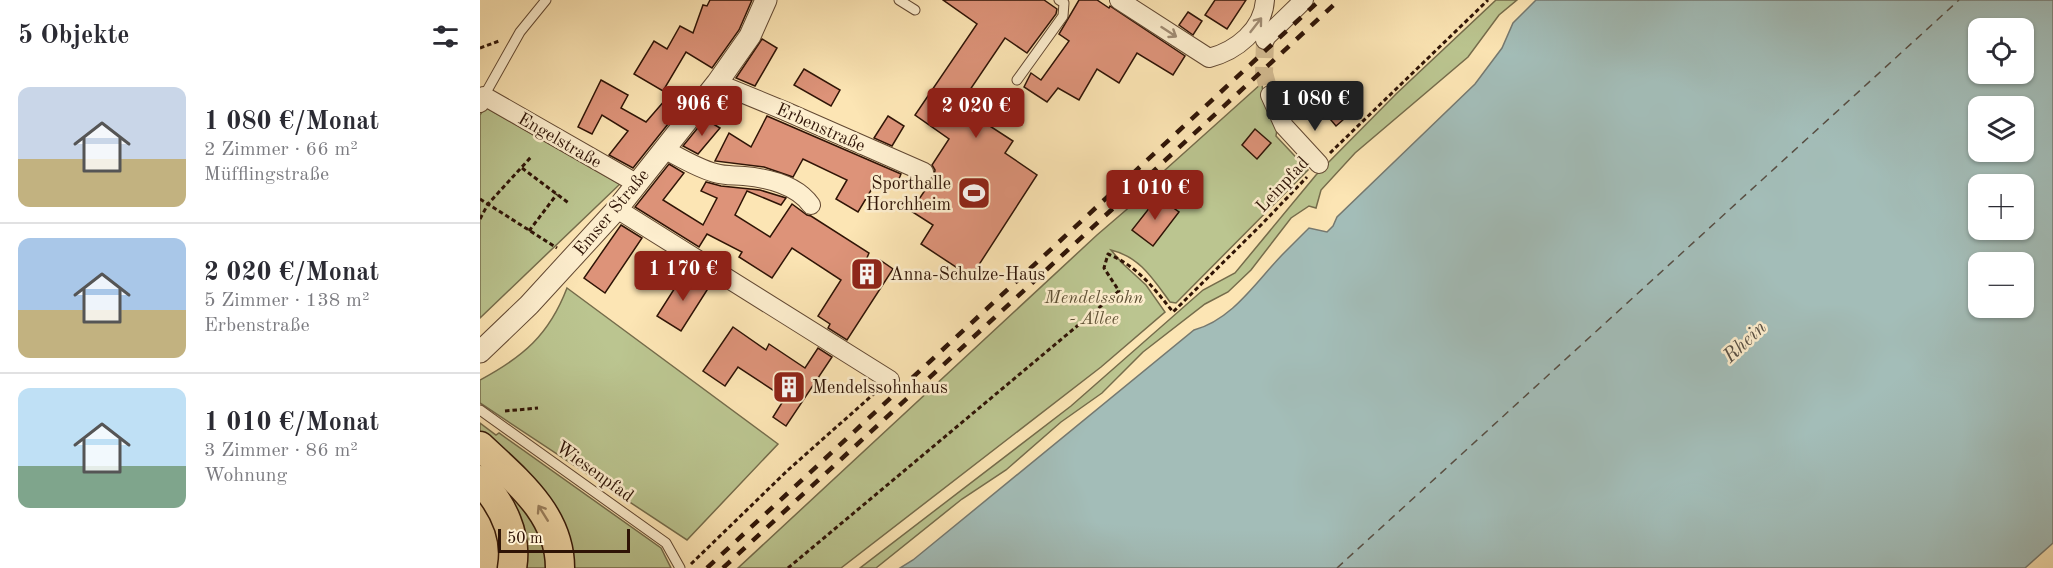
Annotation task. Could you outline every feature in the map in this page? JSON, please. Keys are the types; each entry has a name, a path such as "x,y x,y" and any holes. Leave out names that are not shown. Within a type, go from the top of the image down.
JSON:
{"highway":[{"path":"480,446 543,511 554,534 560,568"},
{"path":"480,480 500,507 508,524 513,545 512,568"}],"street":[{"name":"Emser Straße","path":"480,352 529,305 616,209 717,83 750,36 766,0"},
{"path":"1119,0 1209,58 1237,46 1260,22 1265,0"},
{"path":"1265,40 1304,0"},
{"name":"Erbenstraße","path":"717,83 924,172"},
{"path":"1270,95 1284,126 1319,164"},
{"name":"Engelstraße","path":"482,99 636,183"},
{"path":"664,149 701,169 785,185 804,195 811,205"},
{"path":"616,209 890,380"}],"lane":[{"name":"Engelstraße","path":"482,99 520,32 546,0"},
{"path":"899,0 915,10"},
{"path":"1017,80 1063,16 1064,3 1059,0"},
{"name":"Wiesenpfad","path":"480,410 666,543 680,568"}],"path":[{"name":"Leinpfad","path":"788,568 1119,291 1104,268 1108,254 1122,260 1149,282 1173,312 1319,164 1488,0"},
{"path":"480,219 488,204 531,157"},
{"path":"522,168 570,204"},
{"path":"529,231 557,194"},
{"path":"480,199 572,258"},
{"path":"686,568 788,470 890,380"},
{"path":"489,416 509,409 538,408"}],"green space":[{"path":"1496,0 1517,0 1499,15 1468,57 1355,153 1321,190 1316,208 1309,206 1291,218 1251,270 1228,292 1205,304 1143,352 1102,393 1061,422 1006,470 962,499 876,568 860,568 1071,406 1203,290 1235,273 1316,175 1396,94"},
{"name":"Mendelssohn - Allee","path":"1262,83 1263,98 1277,129 1276,136 1308,170 1176,303 1170,302 1152,277 1138,263 1111,250 1146,285 1165,312 1101,367 841,568 738,568 1097,235 1168,174 1165,170"},
{"path":"485,107 620,184 480,318 480,115"},
{"path":"567,288 778,444 687,540 480,403 480,380 509,363 533,343 552,319"},
{"path":"480,423 496,435 499,433 661,548 671,568 570,568 480,433"},
{"path":"480,455 544,532 551,568 520,568 480,469"}],"water":[{"name":"Rhein","path":"1536,0 2053,0 2053,543 2025,568 900,568 913,560 1194,330 1208,325 1232,309 1309,228 1327,232 1337,217 1475,84 1502,48 1513,23"}],"building":[{"path":"710,0 752,0 739,30 712,68 686,52 663,91 634,74 654,41 667,49 680,26 693,33 703,5 707,6"},
{"path":"943,0 1044,0 1057,9 1056,14 1027,53 1005,38 959,106 1013,141 1005,153 1037,175 971,277 921,244 933,225 911,211 934,177 935,170 932,165 949,139 915,115 977,24"},
{"path":"1079,0 1097,0 1109,8 1110,6 1185,56 1173,75 1137,53 1119,83 1097,69 1079,100 1058,88 1047,102 1024,87 1031,73 1041,80 1069,41 1059,34"},
{"path":"1215,0 1246,0 1227,29 1205,15"},
{"path":"1188,12 1202,21 1193,35 1179,25"},
{"path":"762,39 777,48 755,86 736,78"},
{"path":"804,69 840,90 831,106 794,85"},
{"path":"601,80 628,95 621,108 646,122 672,92 684,104 633,168 609,155 628,131 602,115 592,134 578,127"},
{"path":"1342,86 1359,106 1336,126 1319,106"},
{"path":"767,116 901,174 895,189 876,182 858,212 836,199 847,180 803,159 793,177 764,167 715,161 729,133 751,147"},
{"path":"888,116 904,126 892,146 874,138"},
{"path":"705,119 720,128 698,154 683,146"},
{"path":"1255,129 1271,143 1257,159 1242,145"},
{"name":"Anna-Schulze-Haus","path":"669,164 684,173 663,200 703,225 717,198 701,191 706,182 760,190 786,198 781,205 747,191 735,215 770,237 792,204 869,253 861,272 870,276 880,260 893,269 847,340 828,328 830,324 818,316 841,280 792,248 772,278 739,257 742,252 707,234 699,247 635,207"},
{"path":"1158,197 1179,212 1153,246 1132,230"},
{"path":"621,225 642,238 605,293 584,278"},
{"path":"685,272 709,287 681,331 657,316"},
{"path":"733,327 766,350 769,344 805,368 818,348 832,357 786,426 773,417 785,398 738,367 725,386 703,371"}],"ferry route":[{"path":"1337,568 1959,0"}],"tunnel":[{"path":"1265,40 1264,73 1270,95"}],"railway":[{"path":"707,568 1320,0"},
{"path":"723,568 1339,0"}],"place":[{"name":"Sporthalle Horchheim","path":"974,193"},
{"name":"Anna-Schulze-Haus","path":"867,274"},
{"name":"Mendelssohnhaus","path":"789,387"}]}
